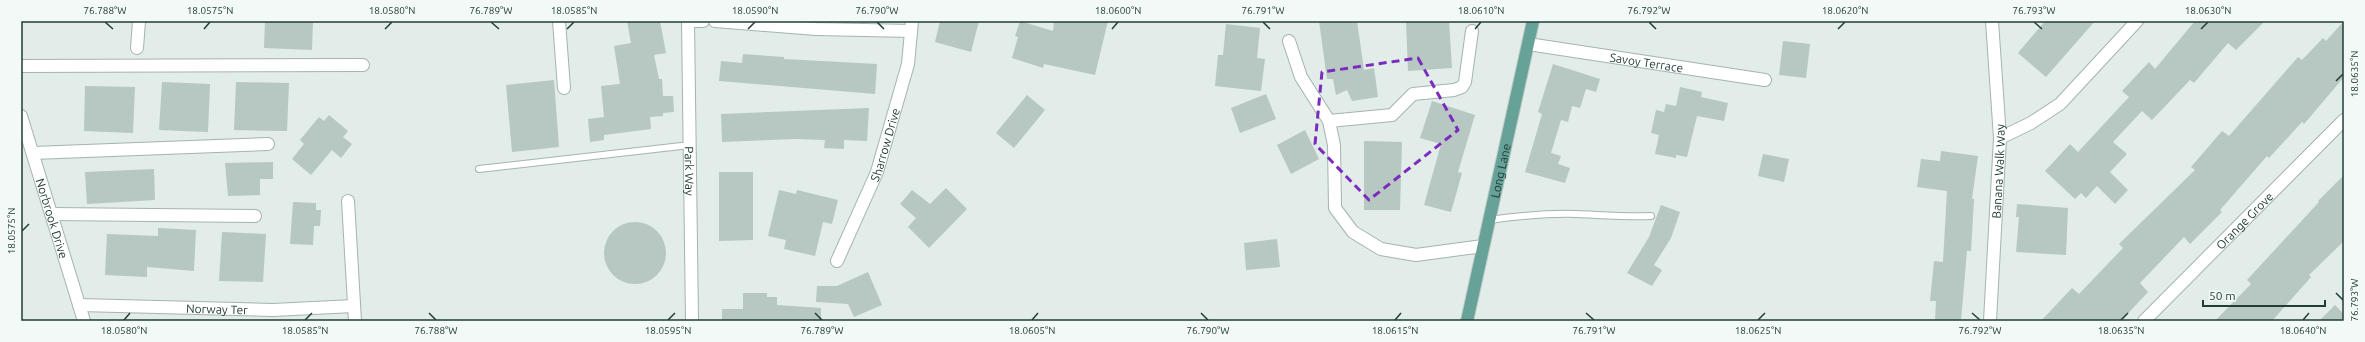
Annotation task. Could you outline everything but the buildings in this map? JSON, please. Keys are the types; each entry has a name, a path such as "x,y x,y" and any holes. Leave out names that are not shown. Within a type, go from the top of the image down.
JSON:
{"main road":[{"name":"Long Lane","path":"1467,321 1533,21"}],"street":[{"path":"137,48 139,21"},
{"path":"559,21 564,88"},
{"path":"688,21 703,21"},
{"name":"Park Way","path":"688,21 692,321"},
{"path":"715,21 816,29 912,26"},
{"name":"Banana Walk Way","path":"1990,321 2000,138 1992,21"},
{"path":"2000,138 2031,123 2060,104 2137,21"},
{"name":"Sharrow Drive","path":"837,261 877,172 908,64 912,26"},
{"path":"1329,121 1392,115 1413,94 1454,90 1462,86 1465,82 1472,31"},
{"path":"1289,41 1301,77 1329,121 1334,144 1336,208 1353,232 1381,249 1416,255 1484,246"},
{"name":"Savoy Terrace","path":"1528,44 1765,80"},
{"path":"21,66 364,65"},
{"name":"Norbrook Drive","path":"21,116 84,321"},
{"name":"Orange Grove","path":"2144,321 2344,120"},
{"path":"33,153 268,144"},
{"path":"348,201 355,321"},
{"path":"51,214 255,216"},
{"name":"Norway Ter","path":"80,305 273,310 354,306"}],"lane":[{"path":"479,169 690,146"},
{"path":"1489,220 1524,215 1577,214 1629,217 1651,216"}],"highlighted area":[{"path":"1418,58 1458,130 1369,200 1315,144 1322,72"}]}
